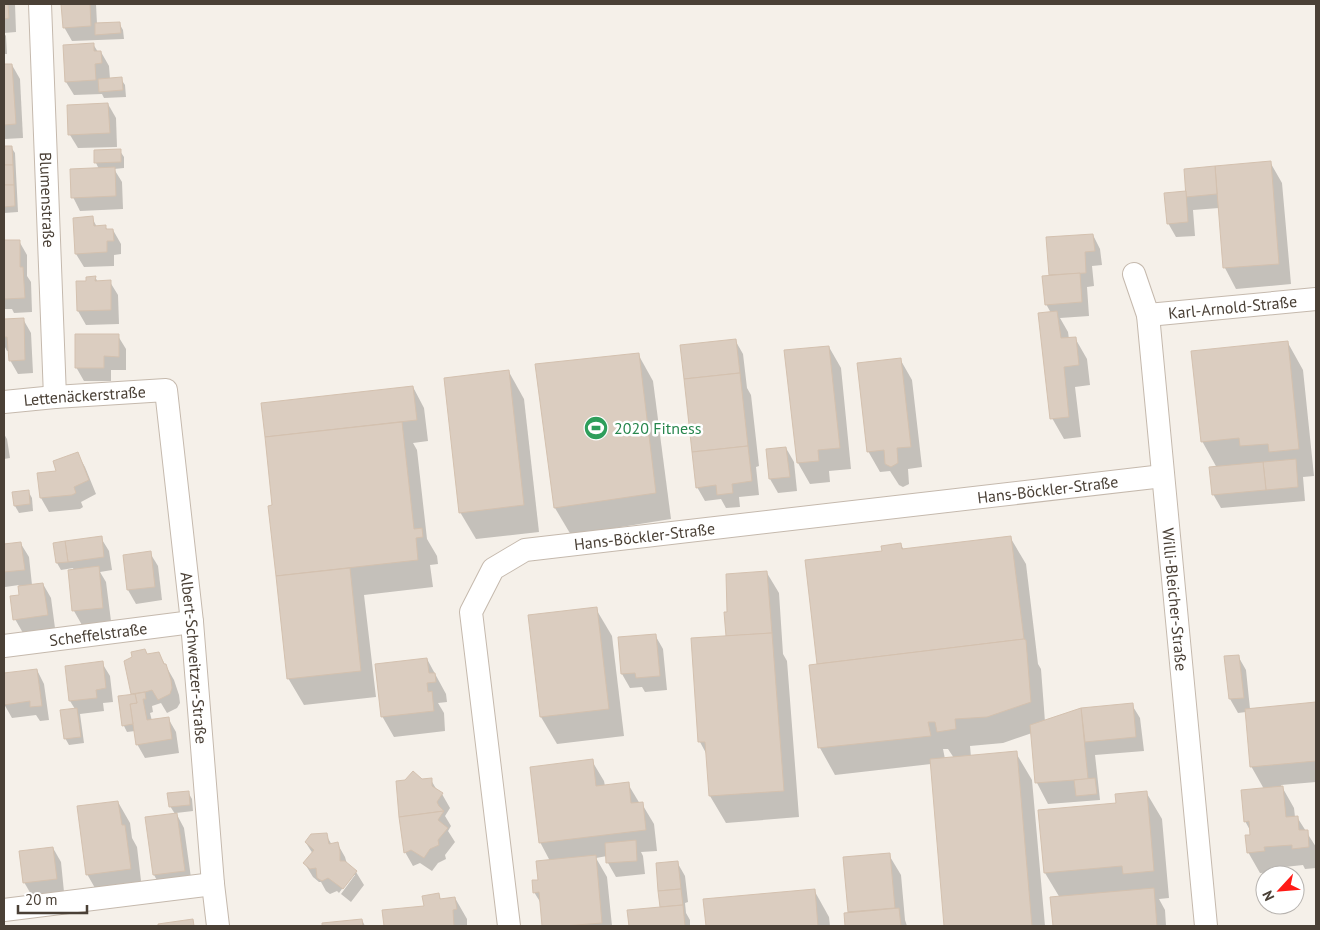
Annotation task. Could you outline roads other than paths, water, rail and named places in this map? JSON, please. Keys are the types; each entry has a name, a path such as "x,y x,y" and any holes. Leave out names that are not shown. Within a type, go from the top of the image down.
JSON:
{"street":[{"name":"Blumenstraße","path":"40,4 55,396"},
{"name":"Willi-Bleicher-Straße","path":"1134,274 1148,315 1206,926"},
{"name":"Karl-Arnold-Straße","path":"1148,315 1316,299"},
{"name":"Lettenäckerstraße","path":"4,402 55,396 166,390"},
{"name":"Albert-Schweitzer-Straße","path":"166,390 192,622 218,926"},
{"name":"Hans-Böckler-Straße","path":"509,926 471,612 493,569 525,550 1163,476"},
{"name":"Scheffelstraße","path":"4,646 192,622"},
{"path":"4,910 213,884"}],"place":[{"name":"2020 Fitness","path":"596,428"}]}
